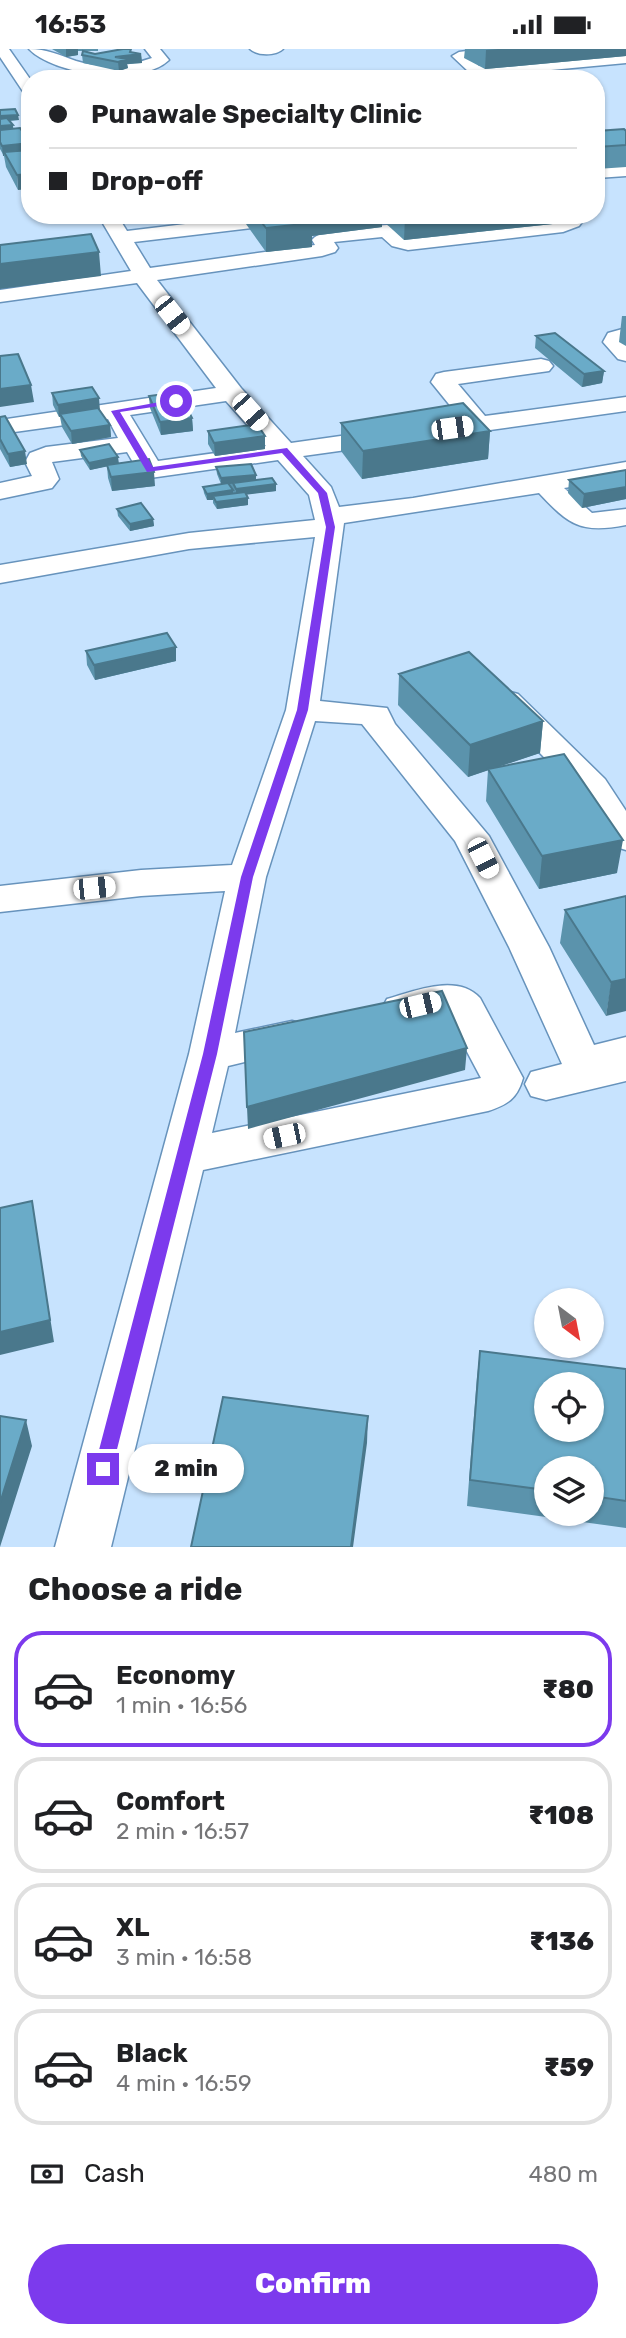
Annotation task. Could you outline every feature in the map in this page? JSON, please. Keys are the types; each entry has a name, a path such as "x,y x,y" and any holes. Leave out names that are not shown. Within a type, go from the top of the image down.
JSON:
{"street":[{"path":"2,49 21,76"},
{"path":"36,49 61,62 86,70"},
{"path":"126,70 161,60 152,49"},
{"path":"257,49 276,49"},
{"path":"475,70 459,56 522,49"},
{"path":"497,70 626,58"},
{"path":"605,172 626,171"},
{"path":"109,230 237,224"},
{"path":"0,296 325,249 328,246 322,240 327,237 387,231 398,243 408,244 568,224"},
{"path":"221,226 248,260"},
{"path":"83,1547 210,1054 247,877 302,710 330,522 322,493 232,393 156,296 144,275 109,230"},
{"path":"626,335 616,338 614,342 626,354"},
{"path":"478,424 443,382 444,379 505,370 539,355"},
{"path":"0,427 232,393"},
{"path":"115,411 150,470 626,404"},
{"path":"0,491 43,482 46,479 38,462 47,456 134,443"},
{"path":"0,574 189,541 330,522 626,470"},
{"path":"545,484 583,520 597,523 626,517"},
{"path":"626,529 620,532 620,537 626,543"},
{"path":"487,682 593,787 626,838"},
{"path":"302,710 386,708 379,726 471,836 528,947 579,1056 585,1061 594,1061 626,1053"},
{"path":"0,899 187,879 247,877"},
{"path":"184,1156 488,1094 499,1088 502,1078 466,1009 458,1000 446,999 210,1054"},
{"path":"546,1084 626,1066"}],"building":[{"path":"131,49 130,52 141,54 115,57 127,59 118,62 82,55 83,51 95,54"},
{"path":"15,109 18,115 0,116 0,110"},
{"path":"7,118 13,125 0,126 0,119"},
{"path":"20,128 21,144 2,146 0,130"},
{"path":"624,129 626,145 605,146 605,130"},
{"path":"21,151 21,175 17,175 4,152"},
{"path":"263,224 303,224 266,228"},
{"path":"91,234 99,252 0,264 0,245"},
{"path":"555,333 604,371 584,374 536,336"},
{"path":"18,354 31,385 0,389 0,356"},
{"path":"92,387 99,398 58,405 52,393"},
{"path":"179,392 192,418 160,422 149,396"},
{"path":"463,403 490,431 363,451 341,423"},
{"path":"98,408 110,425 71,431 60,414"},
{"path":"5,416 25,451 8,454 0,439 0,417"},
{"path":"257,424 265,436 214,443 208,431"},
{"path":"109,444 118,457 89,463 80,450"},
{"path":"149,459 154,472 111,477 107,465"},
{"path":"251,464 256,475 221,478 216,467"},
{"path":"626,470 626,487 584,494 569,480"},
{"path":"272,478 276,484 236,489 233,483"},
{"path":"228,483 233,490 207,494 203,487"},
{"path":"245,492 248,498 216,502 213,496"},
{"path":"141,503 153,519 130,524 117,509"},
{"path":"167,633 176,647 94,665 86,651"},
{"path":"469,652 543,721 470,745 399,674"},
{"path":"564,754 623,840 542,856 488,769"},
{"path":"626,896 626,979 611,982 565,910"},
{"path":"442,991 467,1048 247,1107 244,1032"},
{"path":"32,1201 50,1320 0,1332 0,1208"},
{"path":"480,1351 626,1369 626,1501 604,1498 604,1456 534,1456 534,1488 470,1480"},
{"path":"223,1397 368,1416 351,1547 191,1547"},
{"path":"0,1416 26,1420 0,1503"}],"route":[{"path":"103,1469 210,1054 247,877 302,710 331,527 322,493 284,450 150,470 115,411 176,401"}]}
